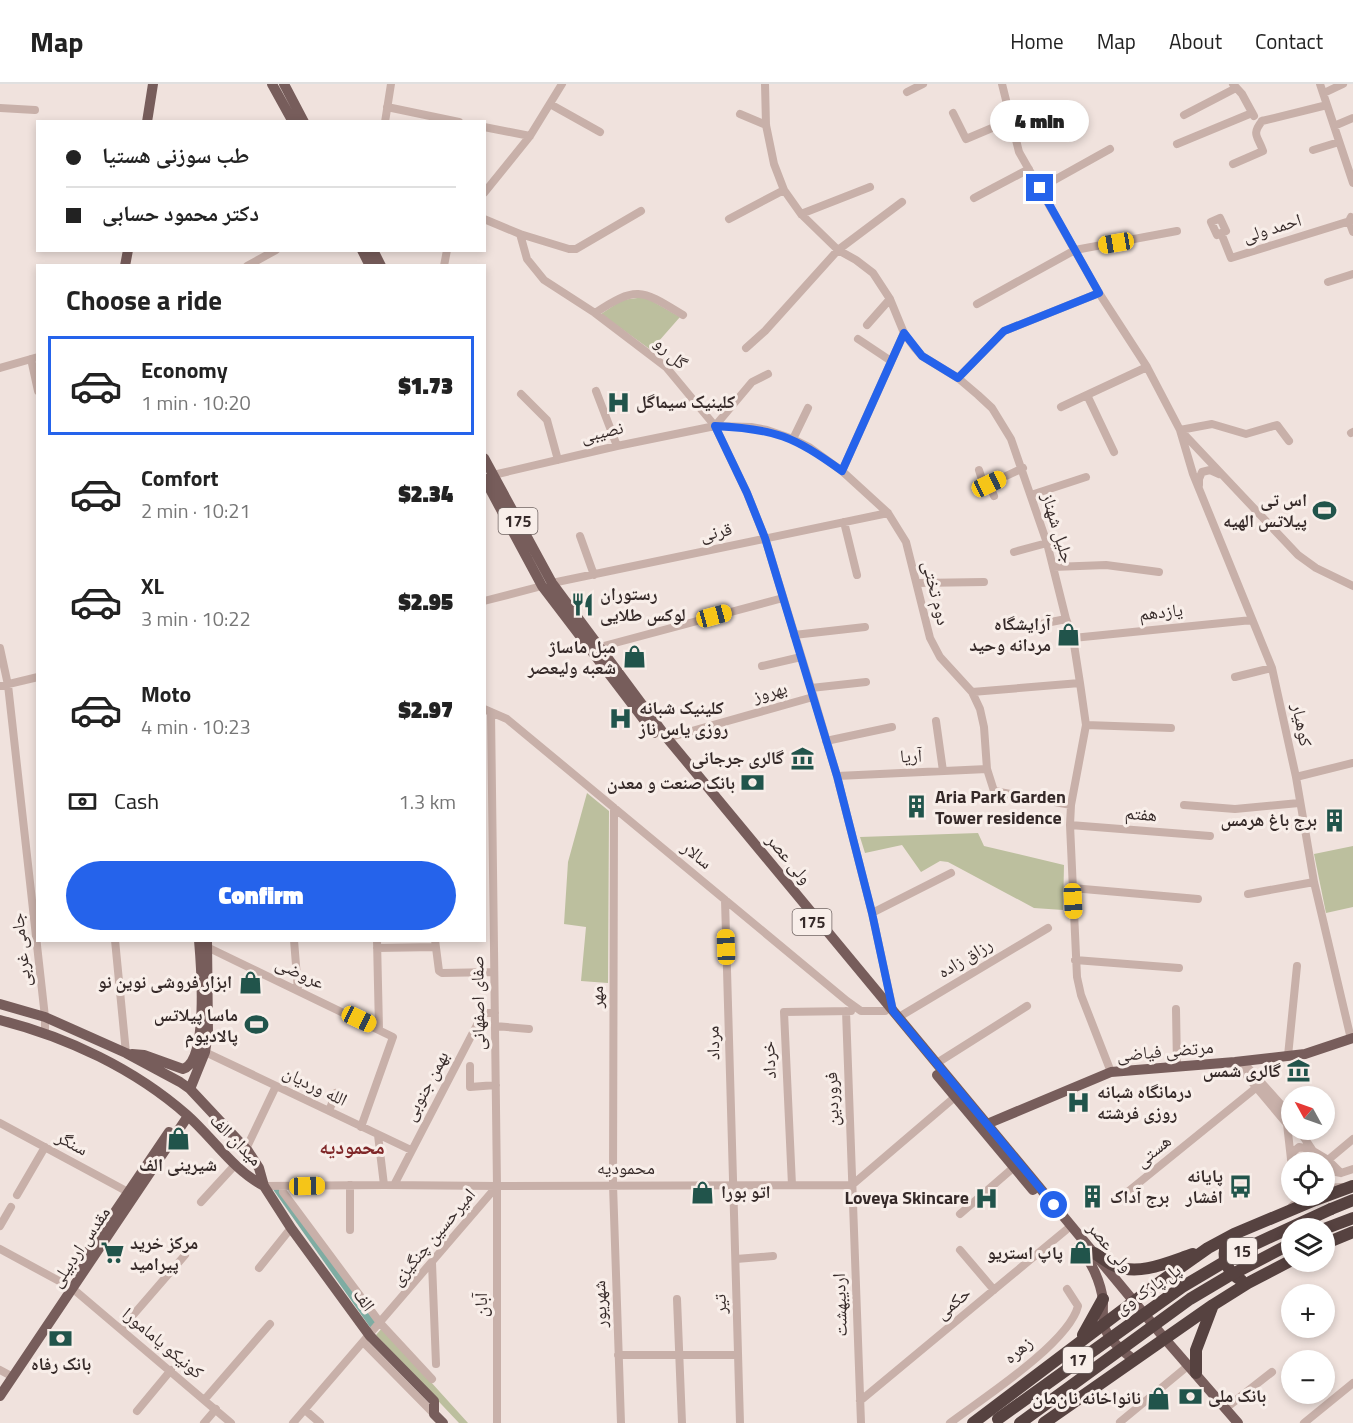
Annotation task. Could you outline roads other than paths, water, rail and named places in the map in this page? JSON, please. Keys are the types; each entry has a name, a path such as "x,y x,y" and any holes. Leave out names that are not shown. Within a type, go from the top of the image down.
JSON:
{"highway":[{"path":"973,1423 1077,1343 1208,1248 1234,1234 1353,1186"},
{"name":"پل پارک وی","path":"995,1421 1159,1303 1229,1258 1291,1227 1353,1200"},
{"path":"1335,1224 1353,1218"},
{"path":"1335,1239 1353,1232"},
{"path":"1234,1234 1226,1245 1225,1260 1232,1273 1248,1282"},
{"path":"1090,1254 1114,1266 1145,1269 1208,1248"},
{"name":"پل پارک وی","path":"1020,1423 1159,1320 1227,1276 1281,1249"},
{"path":"1044,1423 1213,1305 1248,1282 1281,1266"},
{"path":"1077,1343 1103,1299"},
{"path":"1193,1369 1196,1350 1213,1305"},
{"path":"1060,1357 1068,1358 1081,1366 1088,1380 1085,1393"}],"main road":[{"path":"147,120 153,84"},
{"path":"272,84 291,120"},
{"path":"284,84 303,120"},
{"name":"ولی عصر","path":"489,476 547,585 659,739 937,1064 1090,1254 1103,1299 1104,1324"},
{"name":"ولی عصر","path":"547,585 600,647 667,738 892,1013 955,1097 1013,1168 1066,1230 1134,1301 1238,1423"},
{"path":"0,1004 45,1017 126,1053 190,1089 205,1052 209,1012 204,943"},
{"path":"126,1053 144,1055 183,1069 189,1068 198,1046 201,1027 204,943"},
{"path":"0,1020 45,1032 96,1055 147,1084 185,1114"},
{"name":"مرتضی فیاضی","path":"987,1124 1111,1072 1305,1054 1352,1038"},
{"name":"میدان الف","path":"190,1089 247,1150 259,1168 264,1186"},
{"name":"میدان الف","path":"185,1114 250,1179 264,1186"},
{"name":"مقدس اردبیلی","path":"69,1287 128,1192 185,1114"},
{"name":"مقدس اردبیلی","path":"0,1384 69,1287 185,1114"},
{"path":"235,1165 246,1160 247,1150"},
{"name":"الف","path":"264,1186 367,1339 434,1401 434,1414 442,1423"},
{"path":"1104,1324 1106,1332 1114,1343 1134,1360"},
{"name":"مقدس اردبیلی","path":"0,1396 6,1374"}],"street":[{"path":"385,120 391,84"},
{"path":"486,191 530,136 562,84"},
{"name":"جلیل شهناز","path":"765,84 766,125 774,164 784,190 801,214 838,250 873,273 890,299 904,333 922,356 958,378 992,408 1011,440 1023,468 1047,543 1066,620 1073,638 1080,683 1086,725 1071,805 1070,825 1076,960 1081,995 1111,1072"},
{"path":"907,92 923,84"},
{"path":"1002,84 1019,152 1099,293 1147,367 1180,430 1298,555 1316,568 1353,586"},
{"path":"1320,84 1353,180"},
{"path":"1324,93 1343,84"},
{"path":"1184,115 1234,86 1252,113 1262,121"},
{"path":"550,104 600,132"},
{"path":"1233,164 1263,151 1256,135 1257,128 1262,121 1327,105"},
{"path":"387,107 449,120"},
{"path":"0,108 35,110"},
{"path":"953,113 966,139 1011,120"},
{"path":"1177,144 1252,113"},
{"path":"740,114 766,125"},
{"path":"1334,126 1353,118"},
{"path":"486,127 530,136"},
{"path":"1313,150 1339,142"},
{"path":"1040,188 1110,149"},
{"path":"974,198 1029,169"},
{"path":"801,214 870,187"},
{"path":"729,219 784,190"},
{"path":"746,348 765,331 838,250 902,202"},
{"path":"486,220 520,234 569,249 576,249 641,211"},
{"path":"1352,218 1353,232"},
{"name":"احمد ولی","path":"1221,233 1231,258 1352,218"},
{"path":"977,304 1075,250 1177,231"},
{"name":"گل رو","path":"520,234 527,259 543,280 595,313 666,367 715,426 747,493 765,538 837,776 872,913 892,1013"},
{"path":"252,264 273,252"},
{"path":"1328,282 1353,274"},
{"path":"958,378 1004,331 1099,293"},
{"name":"گل رو","path":"595,313 620,297 645,294 683,315"},
{"path":"867,325 890,299"},
{"path":"842,471 904,333"},
{"path":"858,339 891,362"},
{"path":"0,369 34,358 36,374"},
{"path":"1061,407 1147,367"},
{"path":"715,426 752,382 768,374"},
{"path":"596,391 617,446"},
{"path":"520,394 547,420 558,460"},
{"path":"1087,395 1114,452"},
{"path":"793,439 808,408"},
{"path":"1180,430 1212,424 1246,434 1277,425 1289,441"},
{"name":"دوم تختی","path":"715,426 751,428 793,439 809,447 842,471 888,513 906,542 930,638 940,657 972,692 980,709 984,727 987,769 994,791 1071,805"},
{"name":"نصیبی","path":"489,476 715,426"},
{"name":"کوهیار","path":"1180,430 1200,492 1272,669 1296,777 1314,882 1352,1038"},
{"path":"979,470 983,483 989,484 1023,468"},
{"path":"1200,492 1199,479 1202,472 1210,470 1224,477"},
{"path":"1031,495 1086,477"},
{"path":"989,484 994,496"},
{"name":"قرنی","path":"486,600 594,574 888,513"},
{"path":"844,522 858,575"},
{"path":"580,536 594,574"},
{"path":"1014,552 1047,543"},
{"path":"1053,567 1106,564 1159,572"},
{"path":"918,583 984,582"},
{"path":"600,647 783,598"},
{"path":"1041,624 1066,620"},
{"name":"یازدهم","path":"1073,638 1252,620"},
{"path":"794,635 865,627"},
{"name":"جامی غربی","path":"0,648 45,1032"},
{"path":"762,666 801,657"},
{"path":"1235,677 1272,669"},
{"path":"4,686 36,678"},
{"name":"بهروز","path":"667,738 812,693 866,681"},
{"path":"972,692 1080,683"},
{"name":"صفای اصفهانی","path":"488,711 497,1186"},
{"name":"سالار","path":"488,711 507,719 861,1011"},
{"path":"936,721 943,771"},
{"path":"1086,725 1171,728"},
{"path":"826,741 892,727"},
{"path":"1296,777 1353,763"},
{"name":"آریا","path":"837,776 987,769"},
{"path":"1184,805 1236,809 1299,802"},
{"name":"مهر","path":"614,808 614,1185"},
{"name":"هفتم","path":"1070,825 1210,836"},
{"path":"872,913 951,873"},
{"path":"1248,894 1314,882"},
{"path":"1072,888 1198,899"},
{"name":"مرداد","path":"725,900 734,1185"},
{"name":"رزاق زاده","path":"892,1013 1048,928"},
{"path":"115,942 126,1053"},
{"path":"294,942 298,990"},
{"name":"عروضی","path":"204,943 379,1029"},
{"path":"361,1127 393,1041 391,1035 379,1029 377,944 435,944 438,971 442,973 494,972"},
{"path":"1076,960 1179,968"},
{"path":"1288,1056 1297,966"},
{"path":"937,1064 1027,1006"},
{"path":"1176,1009 1177,1066"},
{"name":"فروردین","path":"846,1011 852,1185"},
{"path":"861,1011 892,1013"},
{"name":"خرداد","path":"792,1185 784,1012 861,1011"},
{"name":"بهمن جنوبی","path":"389,1185 411,1150 482,1014 495,1013"},
{"path":"495,1026 529,1029"},
{"name":"الله وردیان","path":"205,1052 411,1150"},
{"path":"1239,1061 1287,1124 1290,1152"},
{"path":"1239,1061 1281,1105"},
{"path":"470,1066 470,1087 496,1085"},
{"path":"247,1150 276,1086"},
{"name":"هستی","path":"1125,1194 1257,1087"},
{"path":"329,1111 336,1093"},
{"path":"852,1185 955,1097"},
{"name":"سنگر","path":"0,1123 128,1192"},
{"path":"378,1135 389,1185"},
{"path":"1335,1156 1353,1139"},
{"path":"1305,1140 1311,1150"},
{"path":"17,1195 45,1147"},
{"path":"1293,1152 1299,1147 1311,1150"},
{"path":"201,1202 235,1165"},
{"path":"960,1214 1013,1168"},
{"path":"1335,1170 1341,1173 1353,1170"},
{"path":"350,1185 350,1230"},
{"name":"شهریور","path":"614,1185 621,1423"},
{"name":"تیر","path":"734,1185 740,1423"},
{"name":"محمودیه","path":"264,1186 852,1185"},
{"name":"اردیبهشت","path":"852,1185 861,1423"},
{"name":"امیرحسین چنگیزی","path":"293,1423 381,1324 497,1186"},
{"name":"آبان","path":"497,1186 497,1423"},
{"path":"1335,1187 1353,1186"},
{"path":"283,1192 381,1324 432,1379"},
{"path":"1274,1217 1291,1206"},
{"path":"0,1226 11,1207"},
{"path":"259,1268 291,1228"},
{"name":"حکمی","path":"860,1401 1066,1230"},
{"name":"کونیکو یامامورا","path":"0,1249 69,1287 171,1370 231,1423"},
{"path":"960,1250 994,1290"},
{"path":"121,1329 185,1255"},
{"path":"736,1259 773,1257"},
{"path":"432,1263 436,1364"},
{"name":"زهره","path":"950,1423 1014,1375 1057,1338 1076,1317 1078,1306 1066,1289"},
{"path":"677,1299 682,1423"},
{"path":"205,1399 270,1324"},
{"path":"618,1355 738,1355"},
{"path":"1120,1422 1193,1369"},
{"path":"137,1411 171,1370"},
{"path":"1226,1408 1272,1372"},
{"path":"1304,1423 1353,1383"},
{"path":"204,1423 216,1409"},
{"path":"305,1410 320,1423"}],"water":[{"path":"277,1187 377,1323 372,1330 272,1188"}],"place":[{"name":"کلینیک سیماگل","path":"618,402"},
{"name":"اس تی پیلاتس الهیه","path":"1325,510"},
{"name":"رستوران لوکس طلایی","path":"582,604"},
{"name":"آرایشگاه مردانه وحید","path":"1069,634"},
{"name":"مبل ماساژ شعبه ولیعصر","path":"634,657"},
{"name":"کلینیک شبانه روزی یاس ناز","path":"621,718"},
{"name":"گالری جرجانی","path":"802,758"},
{"name":"بانک صنعت و معدن","path":"753,783"},
{"name":"Aria Park Garden Tower residence","path":"917,807"},
{"name":"برج باغ هرمس","path":"1335,820"},
{"name":"ابزار فروشی نوین نو","path":"250,982"},
{"name":"ماسا پیلاتس پالادیوم","path":"256,1025"},
{"name":"گالری شمس","path":"1299,1071"},
{"name":"درمانگاه شبانه روزی فرشته","path":"1079,1102"},
{"name":"شیرینی الف","path":"178,1139"},
{"name":"پایانه افشار","path":"1241,1186"},
{"name":"اتو بورا","path":"703,1192"},
{"name":"برج آداک","path":"1092,1197"},
{"name":"Loveya Skincare","path":"987,1198"},
{"name":"مرکز خرید پیرامید","path":"112,1253"},
{"name":"پاپ استریو","path":"1081,1253"},
{"name":"بانک رفاه","path":"61,1338"},
{"name":"بانک ملی","path":"1190,1396"},
{"name":"نانواخانه نان‌مان","path":"1159,1398"}],"district":[{"name":"محمودیه","path":"352,1147"}]}
